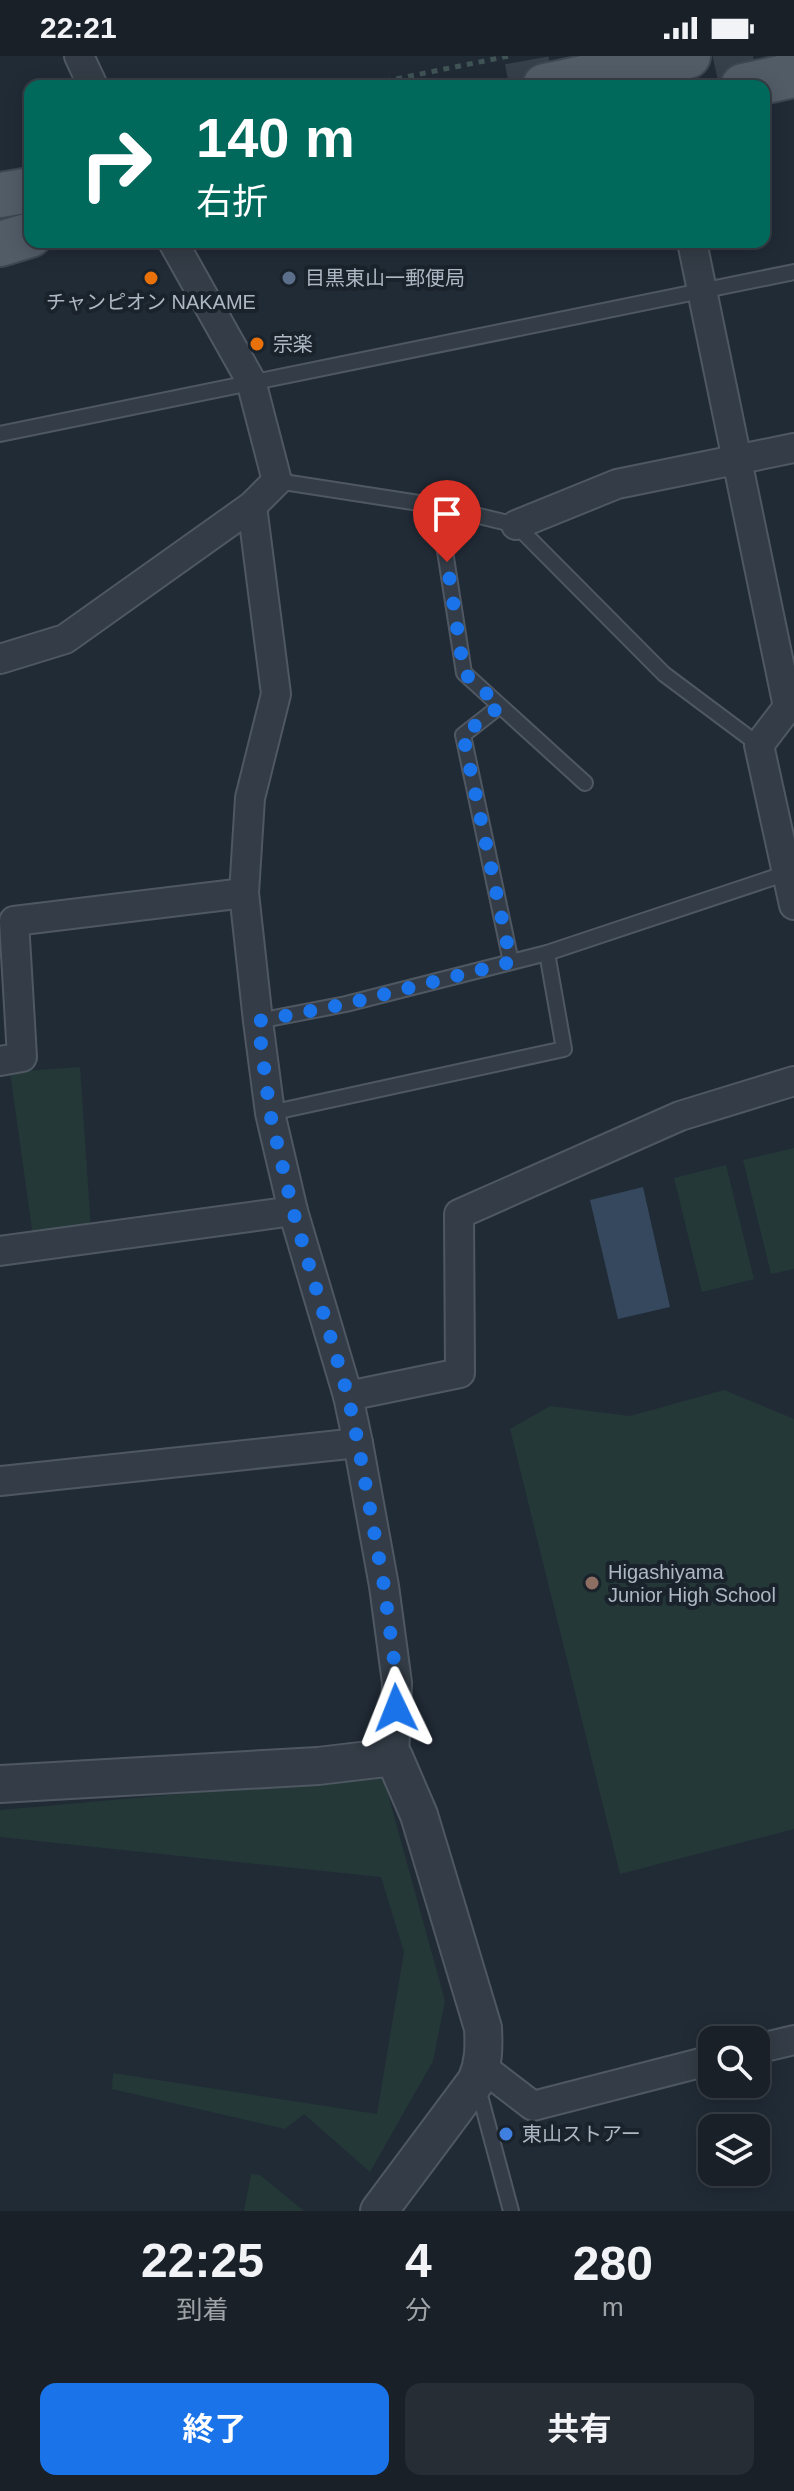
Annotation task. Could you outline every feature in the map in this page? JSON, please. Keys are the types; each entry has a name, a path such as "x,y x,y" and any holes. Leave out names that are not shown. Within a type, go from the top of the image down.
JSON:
{"main road":[{"path":"571,80 663,59"},
{"path":"770,80 794,75"},
{"path":"0,195 24,191"},
{"path":"0,242 24,236"}],"street":[{"path":"79,56 90,80"},
{"path":"0,659 65,639 252,506 277,481 251,381 176,248"},
{"path":"693,248 791,706 759,745 794,905"},
{"path":"516,525 617,484 794,448"},
{"path":"252,506 276,694 250,798 244,893 270,1113 293,1211 348,1396 358,1443 384,1586 397,1683 394,1757 419,1815 483,2028 484,2051 479,2074 379,2211"},
{"path":"0,1061 22,1057 14,921 244,893"},
{"path":"348,1396 460,1373 459,1214 680,1116 794,1081"},
{"path":"0,1251 293,1211"},
{"path":"0,1481 358,1443"},
{"path":"0,1784 318,1766 394,1757"},
{"path":"770,2046 794,2040"},
{"path":"479,2074 533,2106 698,2064"}],"lane":[{"path":"0,434 794,272"},
{"path":"277,481 438,506 516,525 664,674 759,745"},
{"path":"438,506 464,673 585,783"},
{"path":"500,706 463,735 511,962"},
{"path":"258,1021 346,1004 547,953 787,873"},
{"path":"270,1113 564,1049 547,953"},
{"path":"479,2074 511,2211"}],"path":[{"path":"391,80 509,56"}],"green space":[{"path":"80,1067 91,1229 33,1237 10,1072"},
{"path":"794,1148 794,1269 771,1274 743,1160"},
{"path":"726,1165 754,1279 702,1292 674,1178"},
{"path":"724,1390 794,1419 794,1829 620,1874 510,1429 550,1406 630,1416"},
{"path":"383,1776 445,2001 433,2061 370,2172 304,2114 285,2129 112,2089 113,2073 377,2114 404,1952 381,1877 0,1837 0,1810"},
{"path":"251,2174 260,2175 304,2211 244,2211"}],"water":[{"path":"643,1187 670,1307 618,1319 590,1200"}],"tunnel":[{"path":"650,79 753,56"},
{"path":"542,80 581,73"},
{"path":"0,219 24,215"}],"place":[{"name":"チャンピオン NAKAME","path":"151,278"},
{"name":"目黒東山一郵便局","path":"289,278"},
{"name":"宗楽","path":"257,344"},
{"name":"Higashiyama Junior High School","path":"592,1583"},
{"name":"東山ストアー","path":"506,2134"}],"route":[{"path":"396,1708 397,1683 384,1586 358,1443 348,1396 293,1211 270,1113 258,1021 346,1004 511,962 463,735 500,706 464,673 447,562"}]}
